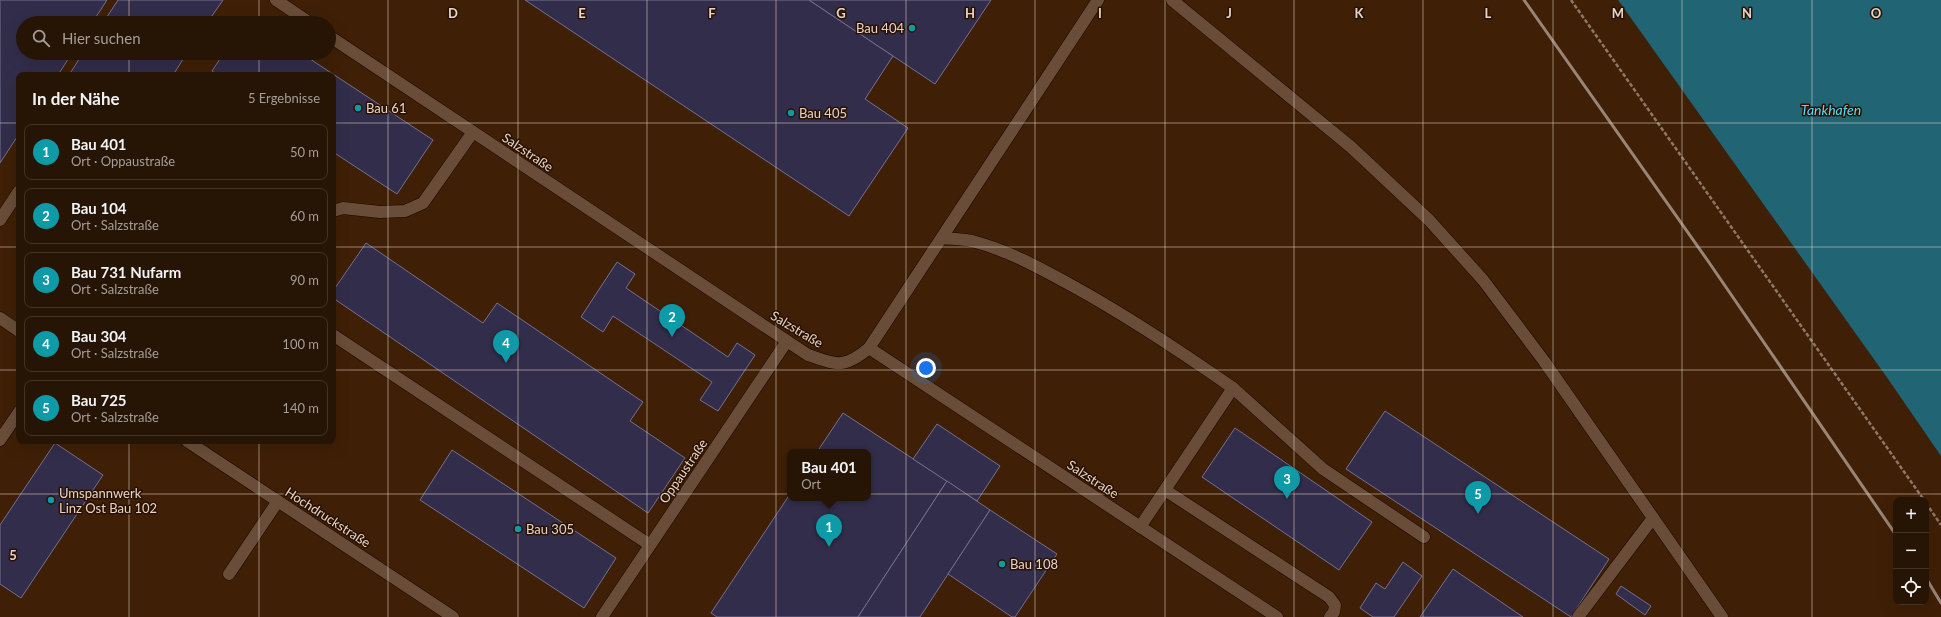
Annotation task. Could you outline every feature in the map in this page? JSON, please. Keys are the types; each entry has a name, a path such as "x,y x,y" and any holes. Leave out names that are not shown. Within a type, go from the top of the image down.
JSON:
{"street":[{"path":"276,0 300,16"},
{"path":"869,348 1098,0"},
{"path":"1172,0 1351,147 1429,220 1493,292 1544,361 1722,617"},
{"name":"Salzstraße","path":"336,41 808,355 834,364 854,360 869,348 1277,617"},
{"path":"336,210 343,208 380,212 406,211 424,203 473,132"},
{"path":"0,220 16,196"},
{"path":"942,238 970,241 1008,252 1096,299 1162,340 1233,388 1323,469 1424,537"},
{"path":"0,318 16,329"},
{"path":"336,337 650,545"},
{"name":"Oppaustraße","path":"602,617 787,341"},
{"path":"1140,527 1233,388"},
{"path":"0,440 16,416"},
{"name":"Hochdruckstraße","path":"192,444 453,617"},
{"path":"1165,490 1329,597 1335,605 1334,612 1330,617"},
{"path":"229,574 278,501"},
{"path":"1578,617 1653,518"}],"path":[{"path":"1571,0 1922,497"},
{"path":"1929,507 1941,525"}],"shaded area":[{"path":"0,0 1618,0 1888,379 1941,456 1941,617 0,617"}],"water":[{"name":"Tankhafen","path":"1618,0 1941,0 1941,456 1888,379"}],"building":[{"path":"0,0 107,0 97,16 16,16 16,60 68,60 60,72 16,72 16,139 0,163"},
{"path":"118,0 223,0 212,16 108,16"},
{"name":"Bau 405","path":"525,0 809,0 893,56 865,99 908,128 849,216"},
{"name":"Bau 404","path":"809,0 991,0 935,84"},
{"path":"79,60 183,60 175,72 71,72"},
{"name":"Bau 61","path":"219,60 312,60 330,72 214,72 212,71"},
{"name":"Bau 61","path":"336,76 433,140 397,194 336,154"},
{"path":"366,243 483,323 497,303 643,402 630,421 685,458 648,513 336,300 336,287"},
{"path":"617,262 635,274 626,288 728,357 737,343 755,355 718,411 700,400 712,382 613,316 603,332 581,317"},
{"path":"1385,411 1609,559 1571,617 1346,469"},
{"path":"843,413 947,481 858,617 717,617 711,613 787,499 787,501 871,501 871,449 819,449"},
{"path":"937,424 1000,466 977,501 913,459"},
{"path":"1235,428 1372,522 1339,570 1202,477"},
{"name":"Umspannwerk Linz Ost Bau 102","path":"54,444 103,475 21,598 0,584 0,525"},
{"name":"Bau 305","path":"452,450 616,558 584,608 420,500"},
{"path":"947,481 990,510 920,617 858,617"},
{"name":"Bau 108","path":"990,510 1057,554 1015,617 1012,617 948,574"},
{"path":"1403,562 1422,576 1394,617 1373,617 1360,608 1376,583 1385,589"},
{"path":"1453,569 1523,617 1420,617"},
{"path":"1621,586 1651,606 1645,615 1616,594"}],"railway":[{"path":"1524,0 1708,261 1895,533"},
{"path":"1929,583 1941,603"}],"place":[{"name":"Bau 404","path":"912,28"},
{"name":"Bau 61","path":"358,108"},
{"name":"Bau 405","path":"791,113"},
{"name":"Bau 104","path":"672,337"},
{"name":"Bau 304","path":"506,363"},
{"name":"Bau 731 Nufarm","path":"1287,499"},
{"name":"Umspannwerk Linz Ost Bau 102","path":"51,500"},
{"name":"Bau 725","path":"1478,514"},
{"name":"Bau 305","path":"518,529"},
{"name":"Bau 401","path":"829,547"},
{"name":"Bau 108","path":"1002,564"}]}
